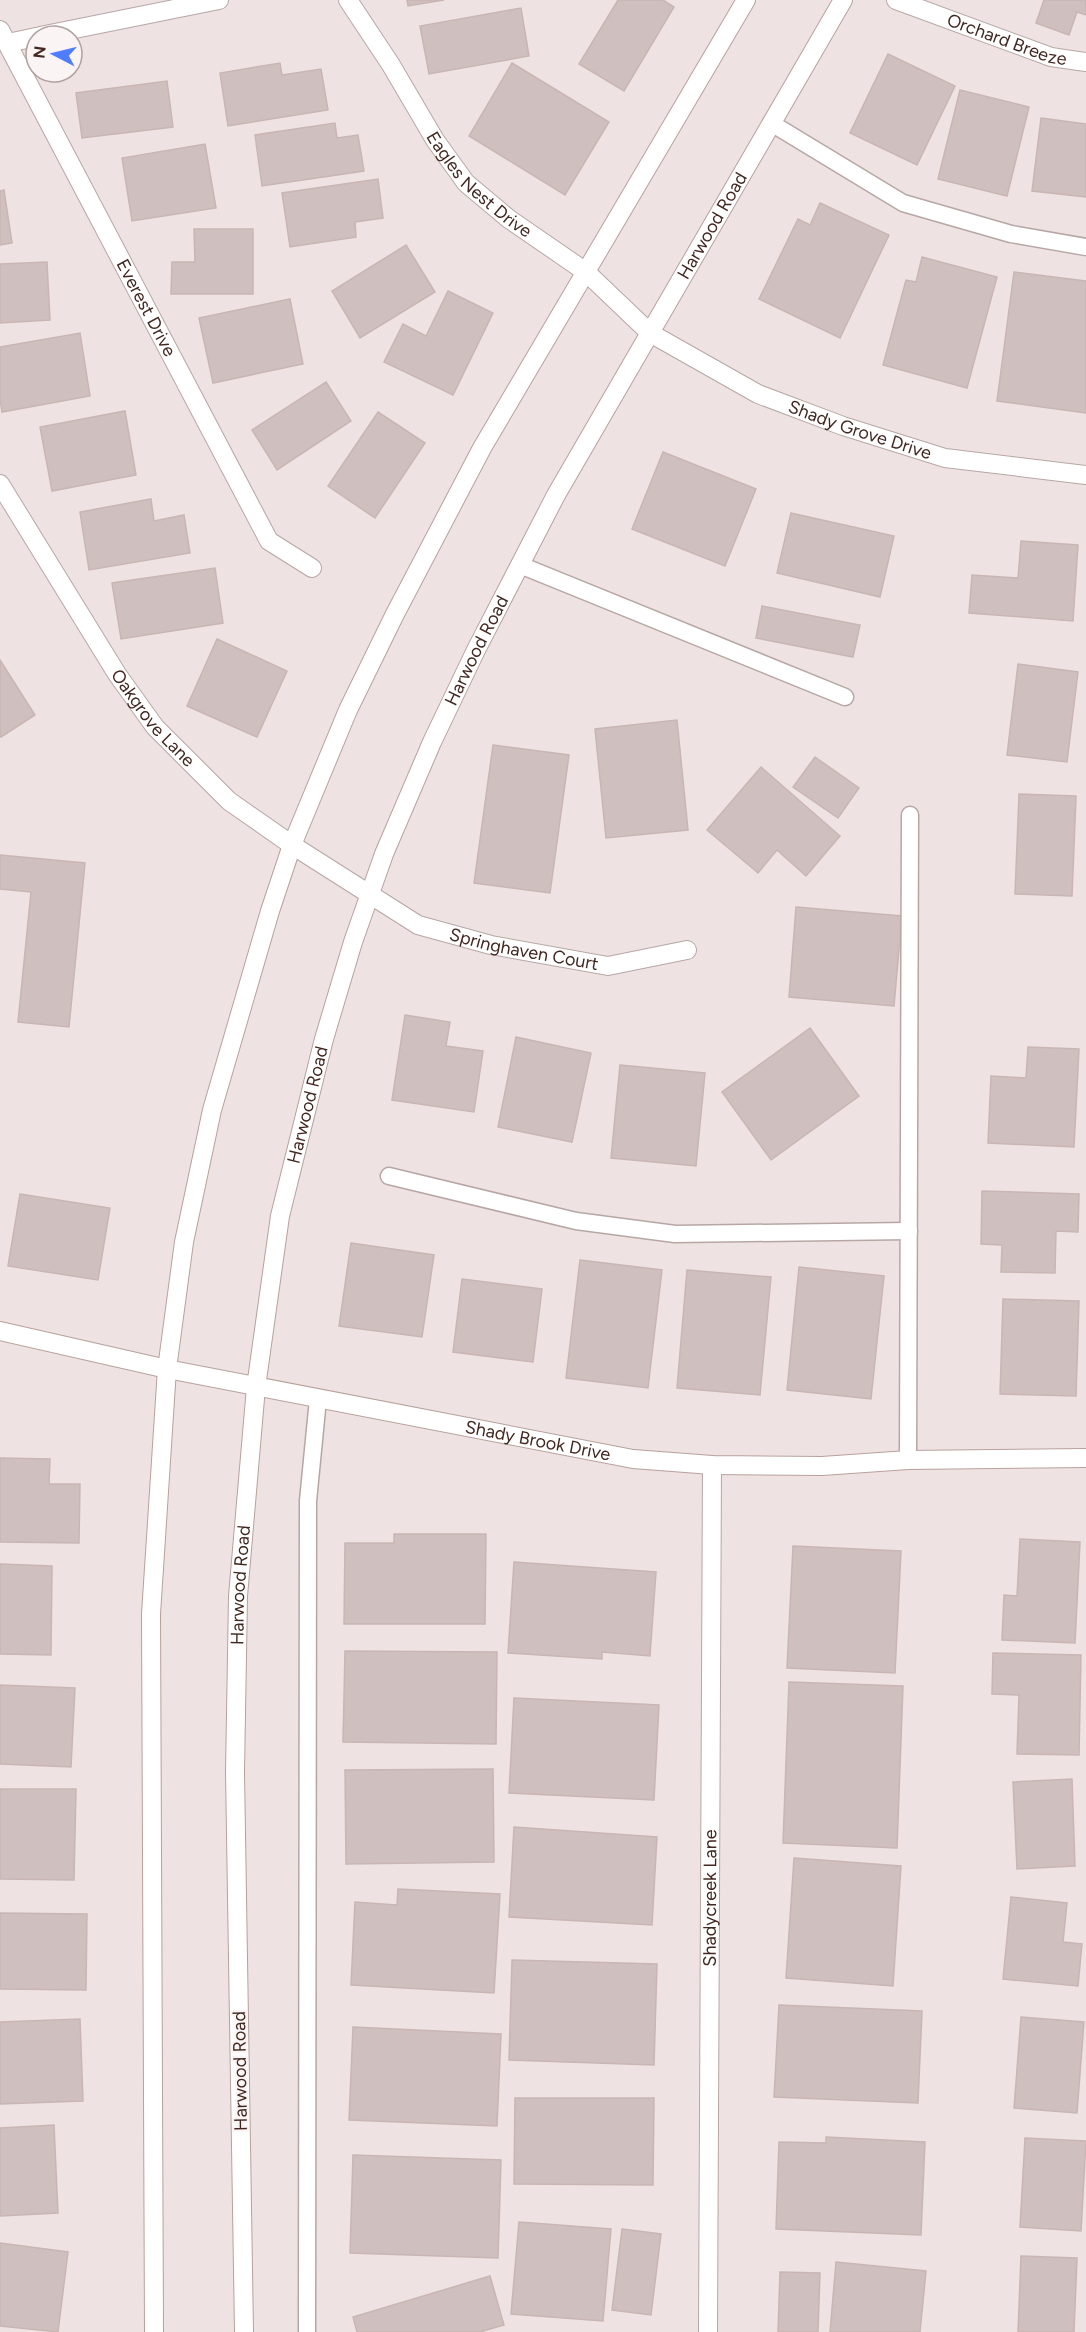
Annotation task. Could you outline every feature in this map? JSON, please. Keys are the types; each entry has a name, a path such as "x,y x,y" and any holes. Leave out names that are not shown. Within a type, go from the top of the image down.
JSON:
{"main road":[{"path":"84,27 219,0"},
{"name":"Eagles Nest Drive","path":"348,0 391,65 435,140 466,183 509,219 585,272 650,333"},
{"path":"154,2332 152,1614 167,1369 184,1242 212,1110 270,911 292,845 348,710 395,614 482,448 746,0"},
{"name":"Harwood Road","path":"244,2332 235,1772 238,1596 256,1387 280,1216 324,1039 370,894 432,742 520,565 556,495 843,0"},
{"name":"Orchard Breeze","path":"896,0 1051,57 1086,62"},
{"path":"4,36 24,37"},
{"name":"Everest Drive","path":"4,36 269,541 312,568"},
{"name":"Shady Grove Drive","path":"650,333 758,394 843,426 945,458 1086,475"},
{"name":"Oakgrove Lane","path":"0,484 117,674 156,727 229,801 329,870 370,894"},
{"name":"Springhaven Court","path":"370,894 418,925 491,945 584,962 608,966 687,950"},
{"name":"Shady Brook Drive","path":"0,1331 256,1387 633,1459 712,1465 822,1466 908,1460 1086,1458"},
{"name":"Shadycreek Lane","path":"708,2332 712,1465"}],"lane":[{"path":"771,123 903,202 1011,234 1086,247"},
{"path":"520,565 845,697"},
{"path":"908,1460 910,815"},
{"path":"389,1176 576,1221 675,1234 909,1231"},
{"path":"307,2332 308,1501 318,1399"}],"building":[{"path":"407,0 444,0 408,6"},
{"path":"618,0 663,0 674,7 624,91 579,64"},
{"path":"1044,0 1086,0 1086,15 1077,12 1069,35 1036,23"},
{"path":"521,8 529,56 429,74 420,26"},
{"path":"888,54 955,86 917,165 850,133"},
{"path":"280,63 282,75 321,69 328,110 228,126 220,73"},
{"path":"512,63 609,122 565,195 469,136"},
{"path":"167,81 173,127 82,138 76,93"},
{"path":"960,90 1029,107 1007,196 938,179"},
{"path":"1041,118 1086,124 1086,197 1032,191"},
{"path":"335,123 337,138 358,135 364,171 262,186 255,135"},
{"path":"205,144 216,208 132,221 122,158"},
{"path":"378,179 383,218 355,222 356,237 290,247 282,193"},
{"path":"4,190 12,243 0,245 0,191"},
{"path":"820,203 889,235 840,338 759,299 798,219 810,225"},
{"path":"194,229 253,229 253,294 171,294 172,262 195,262"},
{"path":"406,245 435,292 360,338 332,291"},
{"path":"922,257 997,277 967,388 883,365 906,280 916,282"},
{"path":"47,262 50,320 0,323 0,264"},
{"path":"1014,272 1086,281 1086,413 997,401"},
{"path":"448,291 493,313 453,395 384,362 403,324 426,336"},
{"path":"290,299 303,364 213,383 199,318"},
{"path":"80,333 90,396 2,412 0,347"},
{"path":"326,382 351,421 277,470 252,430"},
{"path":"125,411 136,475 52,491 40,427"},
{"path":"378,412 425,443 375,518 328,486"},
{"path":"663,452 756,489 725,566 632,529"},
{"path":"151,499 154,521 184,515 190,553 89,570 80,512"},
{"path":"791,513 894,536 880,597 777,573"},
{"path":"1021,541 1078,545 1073,621 969,613 972,575 1018,578"},
{"path":"215,568 223,623 121,639 112,583"},
{"path":"762,606 860,625 853,657 756,638"},
{"path":"217,639 287,671 257,737 187,706"},
{"path":"0,660 35,715 1,737 0,736"},
{"path":"1018,664 1078,672 1067,762 1007,755"},
{"path":"677,720 688,830 606,838 595,729"},
{"path":"493,745 569,755 550,893 474,883"},
{"path":"815,757 859,788 838,818 793,787"},
{"path":"761,767 840,836 806,876 777,850 758,873 707,830"},
{"path":"1019,794 1076,796 1072,896 1015,894"},
{"path":"0,855 85,863 69,1027 18,1022 31,892 0,889"},
{"path":"796,907 902,916 894,1006 789,997"},
{"path":"405,1015 450,1022 446,1046 483,1051 474,1112 392,1100"},
{"path":"810,1028 859,1096 771,1160 722,1092"},
{"path":"516,1037 591,1053 572,1142 498,1127"},
{"path":"1028,1047 1079,1049 1074,1147 988,1143 991,1076 1026,1078"},
{"path":"620,1065 705,1073 696,1166 611,1158"},
{"path":"982,1191 1079,1194 1078,1232 1056,1231 1055,1273 1001,1272 1002,1245 981,1244"},
{"path":"20,1194 110,1208 98,1280 8,1266"},
{"path":"351,1243 434,1255 422,1337 339,1326"},
{"path":"580,1260 662,1270 648,1388 566,1378"},
{"path":"799,1267 884,1276 871,1399 787,1390"},
{"path":"687,1270 771,1277 760,1395 677,1388"},
{"path":"462,1279 542,1289 533,1362 453,1352"},
{"path":"1003,1299 1079,1301 1076,1396 1000,1394"},
{"path":"0,1458 50,1459 49,1484 80,1484 79,1543 0,1542"},
{"path":"394,1534 486,1534 485,1624 344,1624 345,1543 394,1543"},
{"path":"1020,1539 1080,1542 1075,1643 1002,1640 1004,1595 1017,1596"},
{"path":"793,1546 901,1551 895,1673 787,1668"},
{"path":"514,1562 656,1572 650,1656 602,1652 602,1659 508,1653"},
{"path":"0,1564 52,1566 51,1655 0,1654"},
{"path":"345,1651 497,1652 496,1744 343,1742"},
{"path":"993,1653 1081,1655 1079,1755 1017,1754 1019,1695 992,1694"},
{"path":"789,1682 903,1686 897,1848 783,1843"},
{"path":"0,1685 75,1688 71,1767 0,1764"},
{"path":"514,1698 659,1705 654,1800 509,1793"},
{"path":"493,1769 494,1862 346,1864 345,1770"},
{"path":"1072,1779 1075,1866 1017,1869 1013,1782"},
{"path":"0,1789 76,1789 74,1880 0,1879"},
{"path":"514,1827 657,1837 652,1925 509,1917"},
{"path":"794,1858 901,1866 893,1986 786,1978"},
{"path":"398,1889 500,1894 494,1993 351,1985 355,1902 397,1905"},
{"path":"1011,1897 1067,1903 1063,1942 1082,1944 1078,1986 1003,1979"},
{"path":"0,1913 87,1914 86,1990 0,1989"},
{"path":"512,1960 657,1964 654,2065 509,2060"},
{"path":"779,2005 922,2011 918,2103 774,2097"},
{"path":"1021,2017 1084,2022 1077,2113 1014,2108"},
{"path":"80,2019 83,2101 0,2104 0,2022"},
{"path":"353,2027 501,2034 497,2126 349,2120"},
{"path":"515,2098 654,2098 653,2185 514,2184"},
{"path":"54,2125 58,2213 0,2216 0,2128"},
{"path":"826,2137 925,2142 921,2235 776,2229 779,2142 826,2143"},
{"path":"1025,2138 1086,2141 1081,2231 1020,2227"},
{"path":"353,2155 501,2160 498,2258 350,2253"},
{"path":"519,2222 611,2229 603,2321 511,2314"},
{"path":"622,2229 661,2234 651,2315 612,2310"},
{"path":"0,2243 68,2252 58,2332 0,2326"},
{"path":"1021,2256 1077,2258 1074,2332 1018,2332"},
{"path":"836,2262 926,2271 920,2332 830,2332"},
{"path":"780,2272 820,2273 818,2332 778,2332"},
{"path":"490,2276 504,2325 480,2332 357,2332 353,2317"}]}
